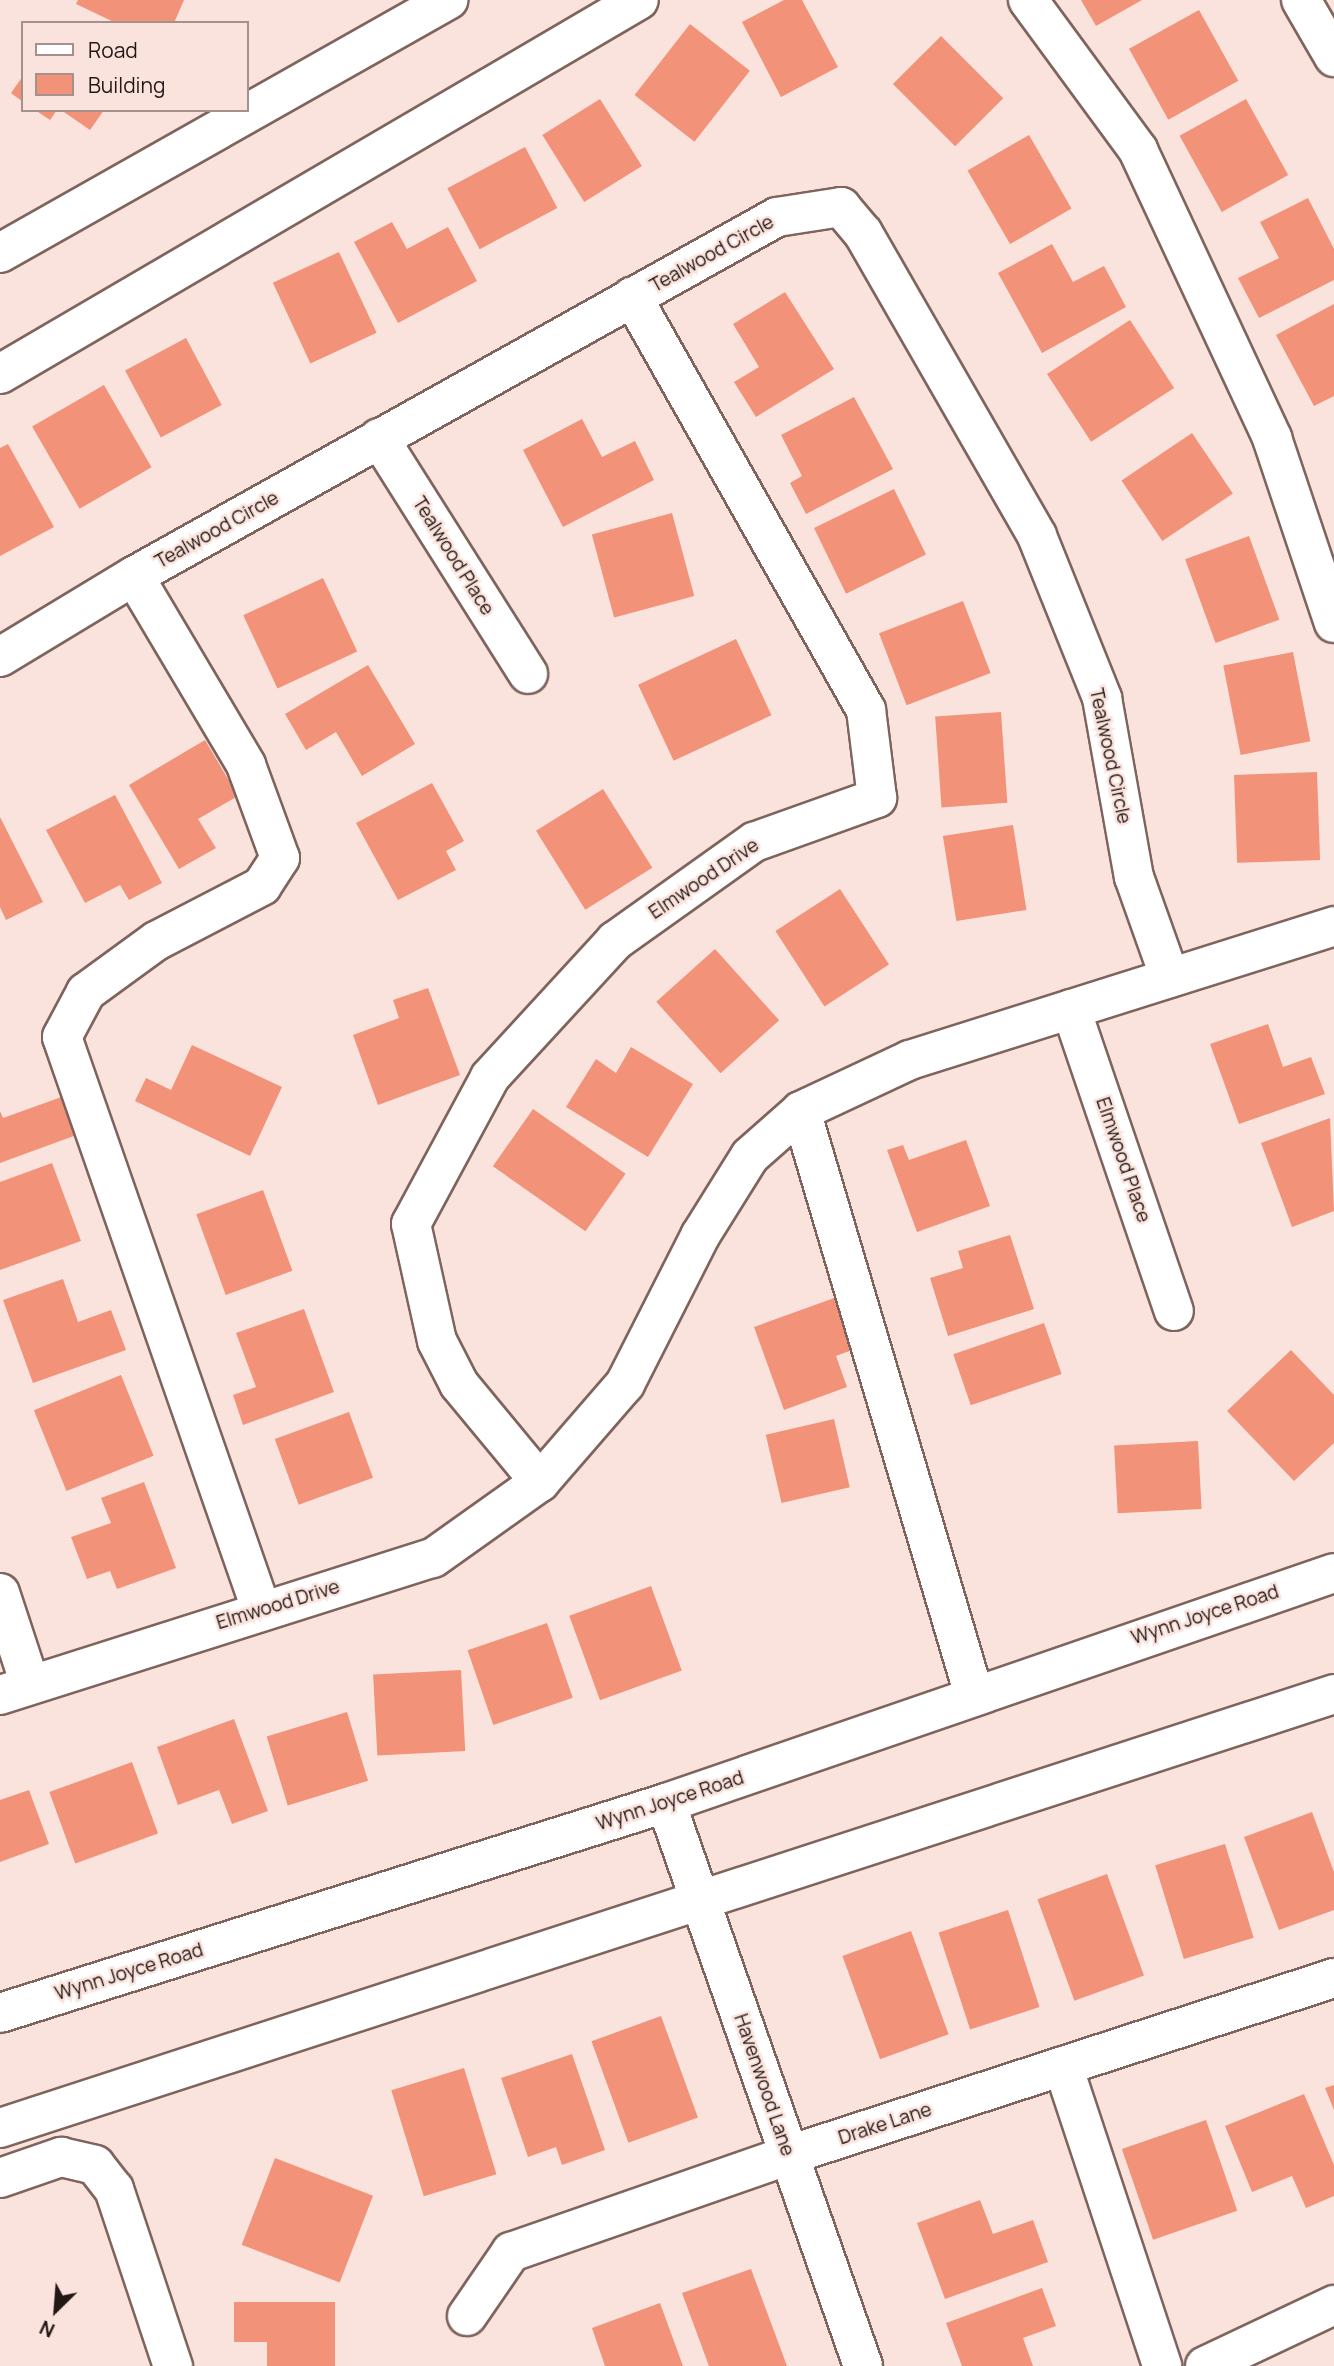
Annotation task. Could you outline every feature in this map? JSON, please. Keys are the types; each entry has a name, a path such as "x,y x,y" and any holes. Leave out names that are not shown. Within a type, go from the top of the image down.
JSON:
{"street":[{"path":"0,253 449,0"},
{"path":"0,374 639,0"},
{"path":"1028,0 1138,150 1272,438 1334,623"},
{"path":"1301,0 1334,57"},
{"name":"Tealwood Circle","path":"0,657 134,576 777,216 841,207 863,233 1037,536 1102,698 1134,877 1170,978"},
{"name":"Elmwood Drive","path":"540,1482 459,1384 437,1341 411,1224 490,1077 615,941 754,842 877,798 866,710 632,297"},
{"name":"Tealwood Place","path":"379,438 528,674"},
{"path":"134,576 246,765 280,858 262,886 156,941 86,992 62,1037 261,1609"},
{"name":"Elmwood Drive","path":"15,1690 261,1609 433,1558 540,1482 625,1384 700,1236 750,1156 801,1111 910,1060 1334,926"},
{"name":"Elmwood Place","path":"1071,1009 1174,1311"},
{"path":"801,1111 974,1695"},
{"name":"Wynn Joyce Road","path":"0,2013 666,1803 1334,1573"},
{"path":"0,1593 15,1690"},
{"path":"0,2128 1334,1694"},
{"name":"Havenwood Lane","path":"666,1803 863,2366"},
{"name":"Drake Lane","path":"467,2316 511,2252 789,2155 1334,1978"},
{"path":"1063,2066 1162,2366"},
{"path":"0,2178 61,2157 95,2165 114,2189 173,2366"},
{"path":"1205,2366 1334,2305"}],"building":[{"path":"78,0 184,0 175,21 112,21 76,4"},
{"path":"784,0 802,0 838,67 781,97 742,22"},
{"path":"1081,0 1142,0 1096,26"},
{"path":"1199,10 1238,81 1168,120 1129,49"},
{"path":"690,24 750,71 694,142 635,95"},
{"path":"941,36 1003,98 955,146 893,84"},
{"path":"21,79 21,100 11,93"},
{"path":"600,99 642,166 584,202 542,135"},
{"path":"1246,99 1288,175 1222,212 1180,136"},
{"path":"38,112 56,112 50,120"},
{"path":"64,112 103,112 90,130"},
{"path":"1029,135 1072,209 1010,244 968,170"},
{"path":"525,147 557,208 480,249 447,188"},
{"path":"1308,198 1334,249 1334,280 1259,318 1238,278 1279,258 1260,222"},
{"path":"392,222 407,249 448,227 477,281 398,323 354,242"},
{"path":"1052,244 1073,282 1104,266 1126,307 1042,353 998,273"},
{"path":"339,252 377,333 310,364 273,283"},
{"path":"785,292 834,369 756,417 734,382 759,367 733,324"},
{"path":"1334,304 1334,396 1314,406 1276,335"},
{"path":"1130,320 1174,388 1091,442 1047,374"},
{"path":"186,338 222,405 161,437 125,370"},
{"path":"104,385 152,467 80,509 32,427"},
{"path":"854,397 893,469 806,514 790,483 802,476 781,435"},
{"path":"582,419 602,457 635,441 654,480 563,527 523,450"},
{"path":"1192,433 1233,494 1162,541 1122,481"},
{"path":"8,444 54,527 0,556 0,448"},
{"path":"894,489 926,555 846,594 814,528"},
{"path":"672,513 694,596 614,618 592,534"},
{"path":"1249,536 1279,620 1216,643 1185,559"},
{"path":"323,578 357,651 277,689 243,615"},
{"path":"963,601 991,673 907,705 879,633"},
{"path":"736,639 771,715 674,761 638,685"},
{"path":"1293,652 1310,741 1241,755 1223,666"},
{"path":"368,665 415,744 362,776 336,732 306,750 285,714"},
{"path":"1001,712 1007,803 942,807 935,717"},
{"path":"205,740 238,796 198,819 216,848 179,869 129,785"},
{"path":"1317,772 1320,860 1237,863 1234,775"},
{"path":"432,783 464,841 446,851 456,870 398,900 356,823"},
{"path":"603,789 652,868 585,910 536,831"},
{"path":"115,795 162,883 129,900 120,885 85,903 46,830"},
{"path":"0,817 43,902 6,920 0,907"},
{"path":"1013,825 1026,910 956,921 943,836"},
{"path":"840,889 889,964 824,1006 775,931"},
{"path":"715,949 779,1020 721,1073 656,1002"},
{"path":"428,988 460,1075 378,1105 353,1035 399,1018 393,1000"},
{"path":"1268,1024 1283,1067 1311,1057 1325,1094 1239,1124 1210,1044"},
{"path":"192,1045 282,1087 250,1156 135,1101 146,1078 171,1090"},
{"path":"631,1047 693,1084 648,1157 566,1107 596,1059 616,1073"},
{"path":"67,1095 82,1133 0,1163 0,1111 3,1118"},
{"path":"533,1109 626,1174 585,1231 493,1166"},
{"path":"1330,1118 1334,1211 1292,1227 1261,1143"},
{"path":"966,1140 990,1206 917,1232 887,1150 903,1145 909,1160"},
{"path":"52,1163 81,1241 0,1270 0,1182"},
{"path":"263,1190 292,1271 226,1295 196,1214"},
{"path":"1010,1235 1034,1309 948,1336 930,1278 963,1268 958,1251"},
{"path":"63,1279 78,1322 111,1310 126,1350 33,1383 3,1300"},
{"path":"837,1297 855,1349 836,1356 847,1387 784,1410 754,1327"},
{"path":"304,1309 334,1392 243,1425 233,1395 256,1387 236,1333"},
{"path":"1044,1323 1062,1374 971,1405 953,1354"},
{"path":"1291,1350 1334,1395 1334,1443 1294,1481 1227,1411"},
{"path":"121,1375 154,1456 66,1491 34,1410"},
{"path":"349,1412 373,1478 299,1505 275,1439"},
{"path":"834,1419 850,1487 782,1503 766,1435"},
{"path":"1198,1441 1202,1509 1118,1513 1114,1445"},
{"path":"144,1482 176,1568 117,1589 110,1571 87,1579 71,1537 111,1523 101,1498"},
{"path":"651,1586 682,1671 600,1700 569,1616"},
{"path":"547,1623 573,1698 493,1725 468,1650"},
{"path":"461,1670 465,1751 377,1755 373,1675"},
{"path":"347,1712 368,1781 288,1805 267,1737"},
{"path":"234,1719 268,1811 232,1824 219,1790 178,1805 157,1747"},
{"path":"132,1762 158,1833 75,1864 49,1792"},
{"path":"29,1790 49,1844 0,1862 0,1800"},
{"path":"1312,1812 1334,1872 1334,1910 1279,1930 1244,1837"},
{"path":"1225,1844 1254,1938 1184,1959 1155,1865"},
{"path":"1107,1874 1144,1975 1074,2001 1037,1899"},
{"path":"1008,1910 1040,2007 970,2030 939,1933"},
{"path":"911,1931 949,2034 880,2059 842,1956"},
{"path":"661,2016 698,2117 628,2143 591,2041"},
{"path":"572,2054 605,2150 562,2165 556,2147 528,2157 501,2078"},
{"path":"464,2068 496,2174 424,2196 391,2090"},
{"path":"1334,2085 1334,2110 1325,2088"},
{"path":"1304,2094 1334,2165 1334,2196 1306,2208 1292,2176 1252,2192 1225,2126"},
{"path":"1206,2120 1237,2211 1153,2240 1122,2149"},
{"path":"275,2158 373,2196 340,2282 242,2245"},
{"path":"980,2200 993,2234 1033,2220 1048,2262 945,2299 917,2223"},
{"path":"751,2269 787,2366 709,2366 682,2293"},
{"path":"1042,2288 1056,2326 1023,2338 1033,2366 962,2366 946,2323"},
{"path":"234,2302 335,2302 335,2366 267,2366 267,2342 234,2342"},
{"path":"660,2303 683,2366 605,2366 592,2328"}]}
